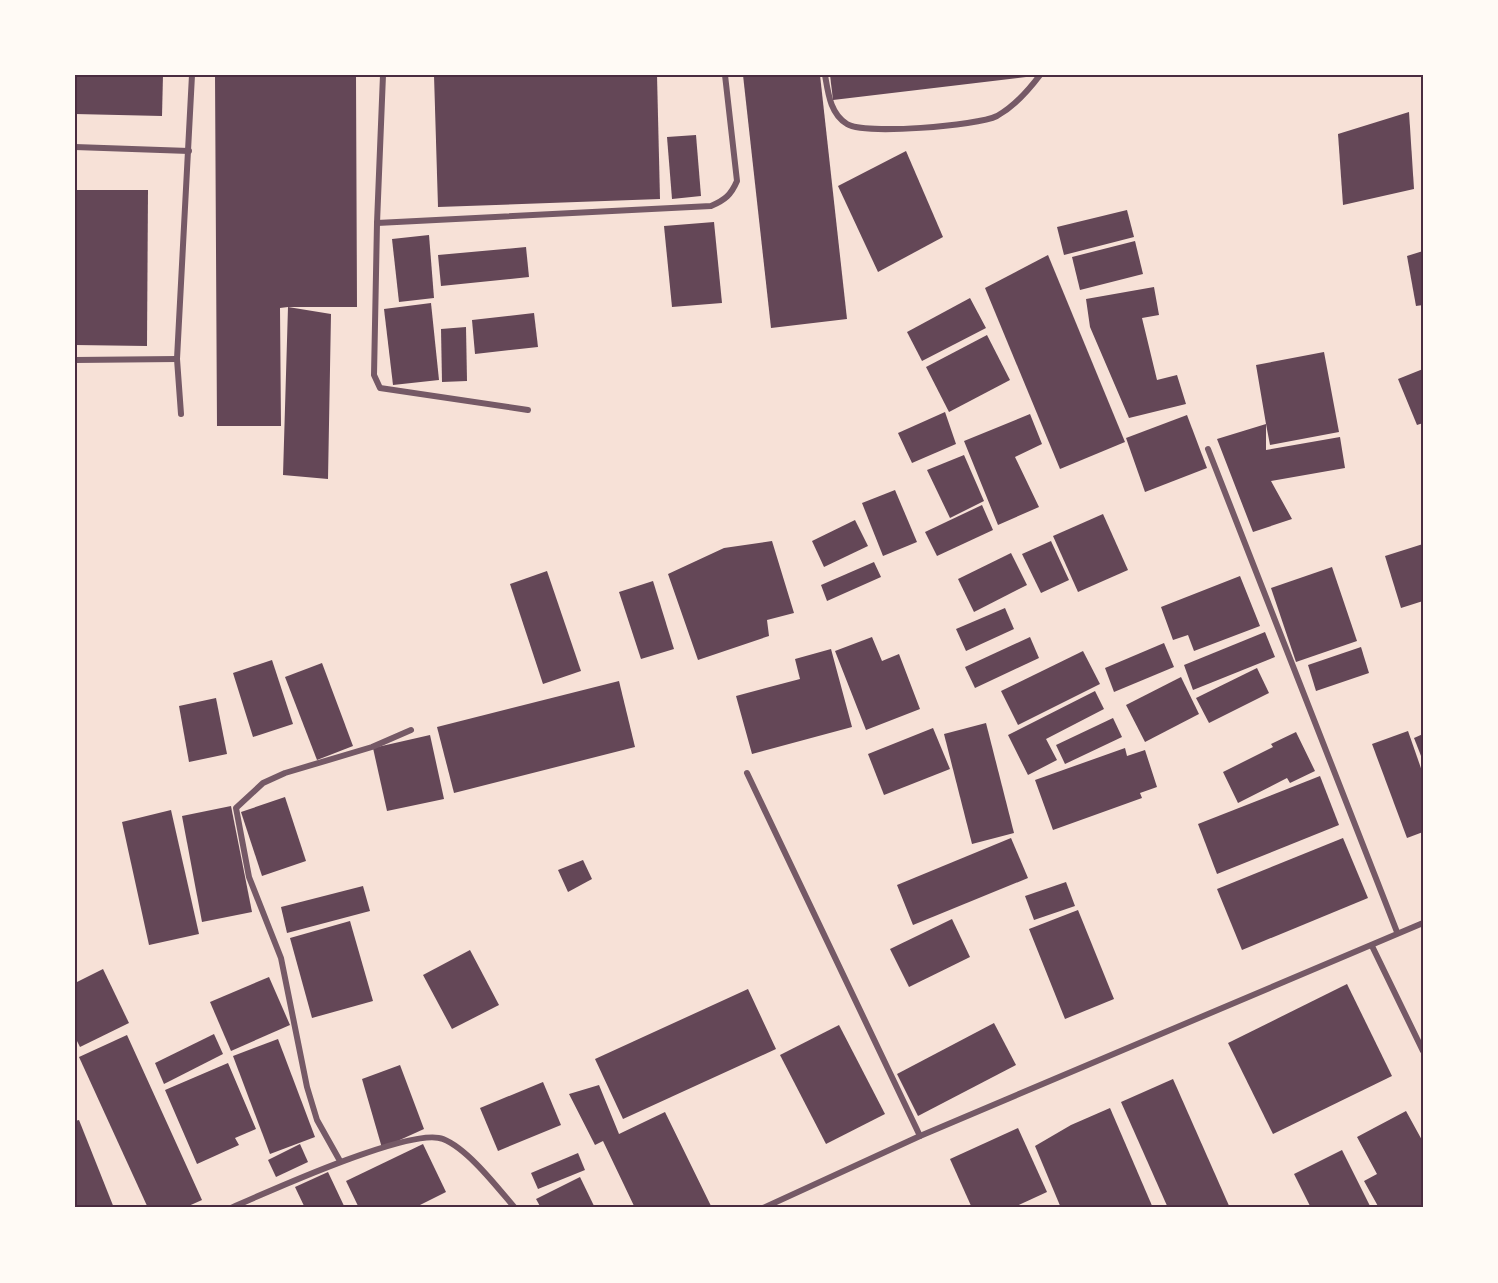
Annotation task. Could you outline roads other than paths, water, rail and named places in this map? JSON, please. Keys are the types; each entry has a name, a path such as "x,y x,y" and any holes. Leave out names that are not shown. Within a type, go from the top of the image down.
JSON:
{"street":[{"path":"181,414 177,359 192,75"},
{"path":"383,75 374,375 380,388 528,410"},
{"path":"377,223 711,206 723,201 732,193 737,182 725,75"},
{"path":"825,75 834,109 847,124 866,130 970,124 995,117 1014,104 1040,75"},
{"path":"75,147 189,151"},
{"path":"75,360 177,359"},
{"path":"1208,448 1397,932"},
{"path":"340,1161 317,1120 307,1087 280,958 249,877 236,808 263,783 372,747 411,730"},
{"path":"747,773 920,1136"},
{"path":"764,1208 920,1136 1372,946 1397,932 1423,923"},
{"path":"1372,946 1423,1051"},
{"path":"231,1208 340,1161 417,1140 440,1137 452,1143 485,1174 515,1208"}]}
